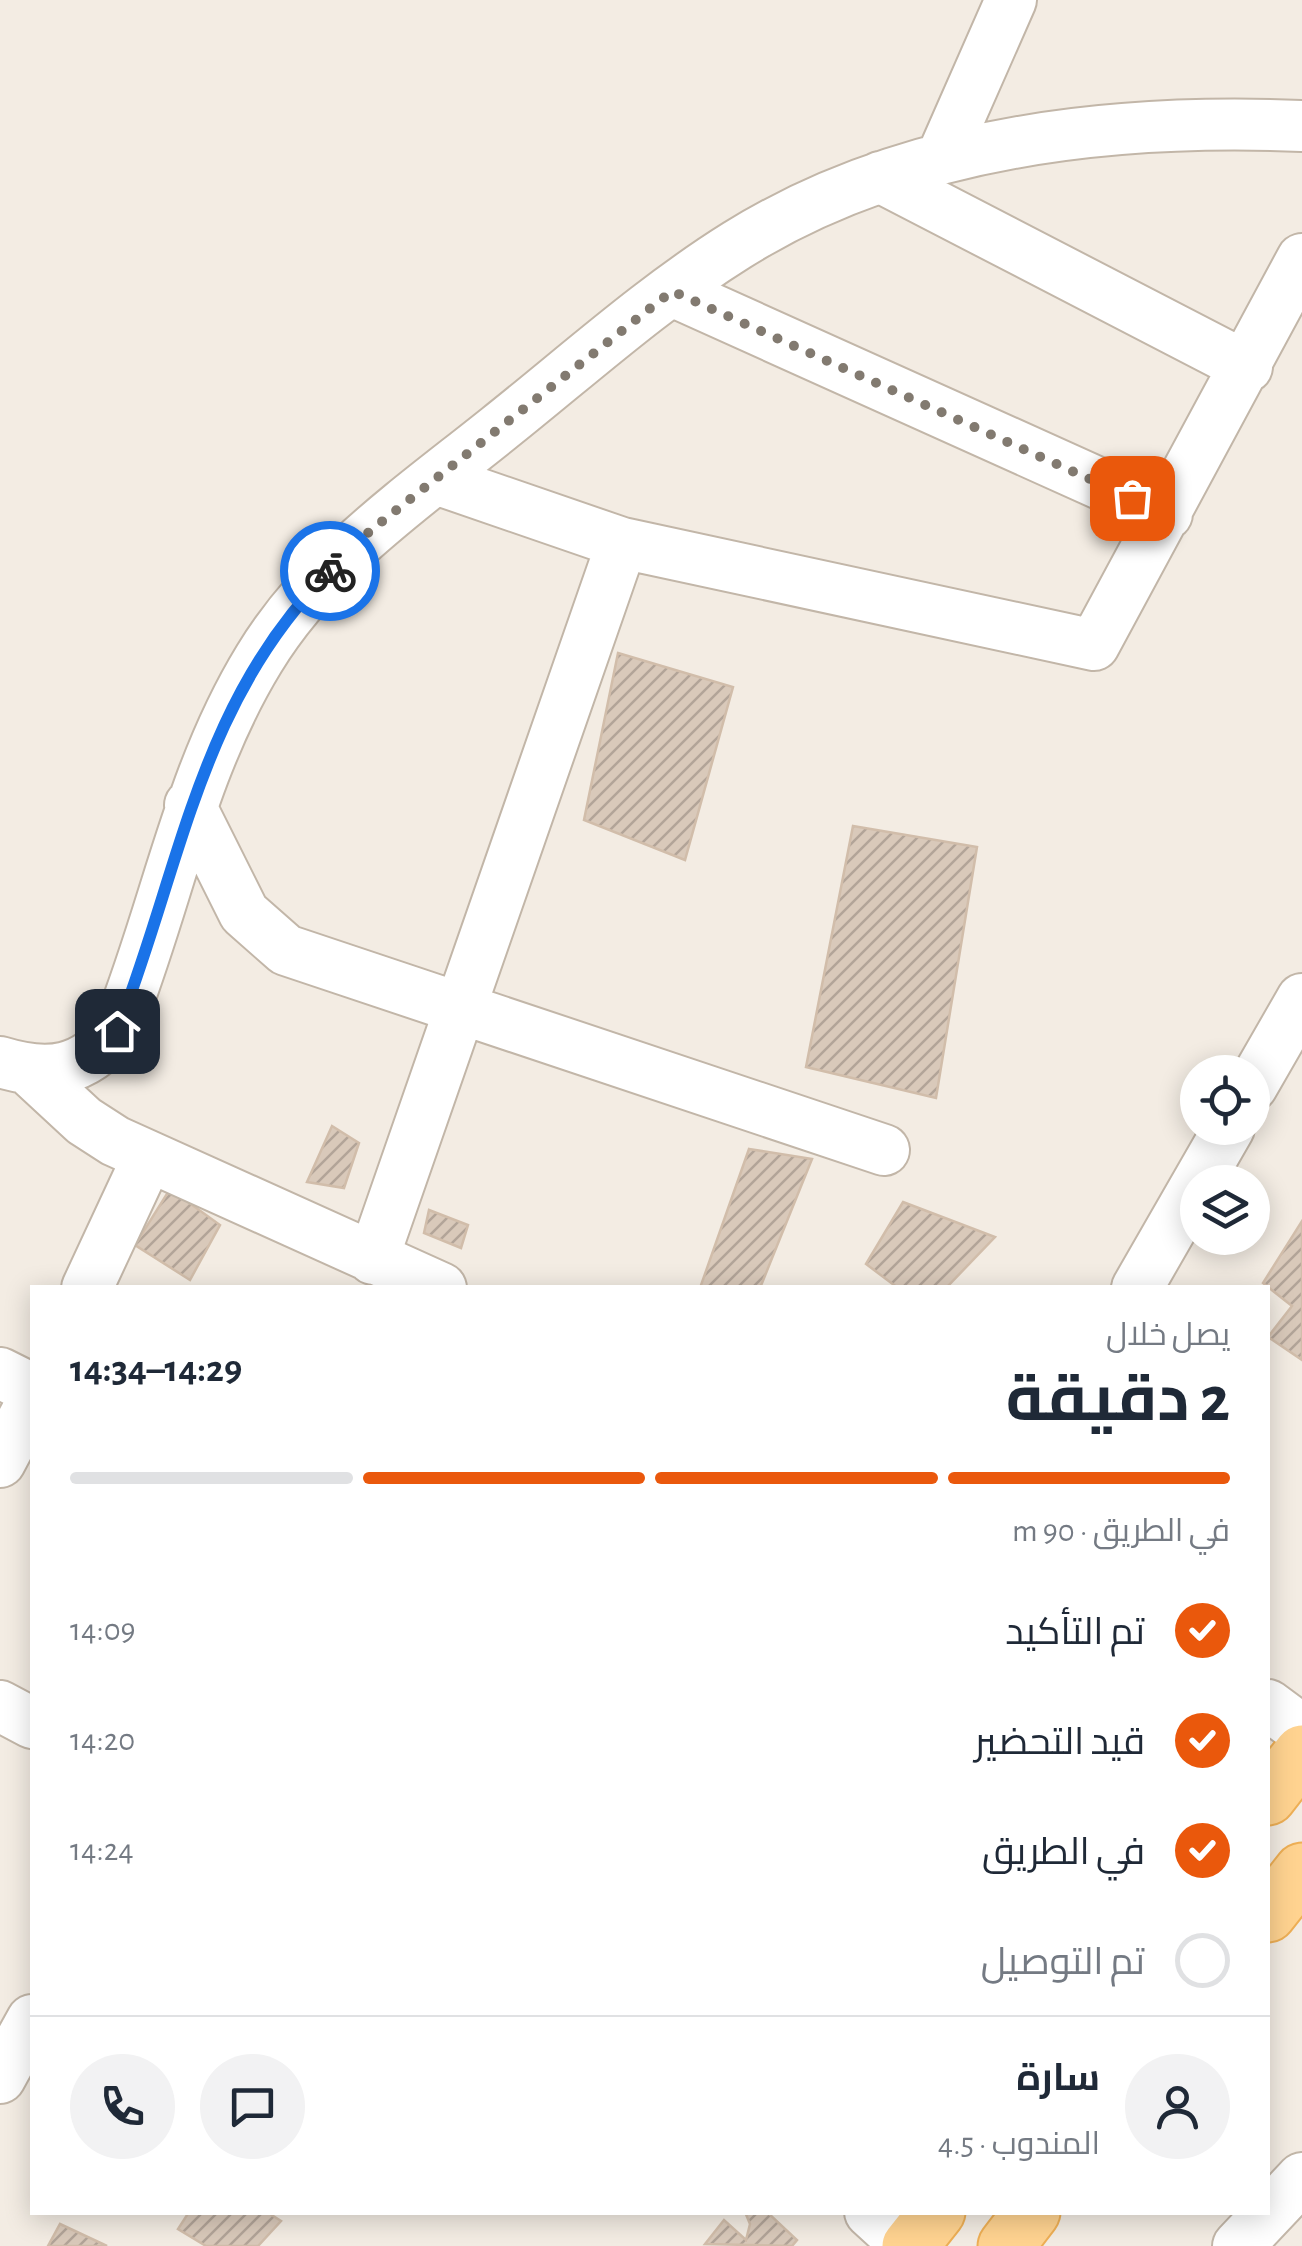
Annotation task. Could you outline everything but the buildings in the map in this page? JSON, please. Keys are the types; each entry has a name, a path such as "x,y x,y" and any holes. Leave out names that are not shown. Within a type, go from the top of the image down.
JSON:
{"main road":[{"path":"1270,1794 1302,1753"},
{"path":"1270,1911 1302,1871"},
{"path":"908,2246 934,2215"},
{"path":"1006,2246 1030,2215"}],"street":[{"path":"942,159 1011,0"},
{"path":"15,1066 54,1072 79,1065 100,1051 117,1031 190,805 220,728 261,656 291,616 370,531 672,291 737,245 807,207 880,177 942,159 1022,140 1104,130 1302,126"},
{"path":"880,177 1247,368"},
{"path":"436,479 622,544 1094,645 1247,368 1302,259"},
{"path":"672,291 1167,514"},
{"path":"373,1260 622,544"},
{"path":"190,805 244,913 263,934 286,950 884,1150"},
{"path":"1270,1055 1302,1000"},
{"path":"15,1066 84,1121 148,1157 434,1285"},
{"path":"1140,1285 1219,1145"},
{"path":"88,1285 148,1157"},
{"path":"0,1373 30,1388"},
{"path":"0,1462 30,1406"},
{"path":"0,1706 30,1722"},
{"path":"1270,1706 1302,1730"},
{"path":"0,2078 30,2024"},
{"path":"1270,2212 1302,2178"},
{"path":"873,2215 908,2246"},
{"path":"1238,2246 1267,2215"}],"way so far":[{"path":"330,571 370,531 672,291 1132,498"}],"route":[{"path":"117,1031 190,805 220,728 261,656 330,571"}]}
